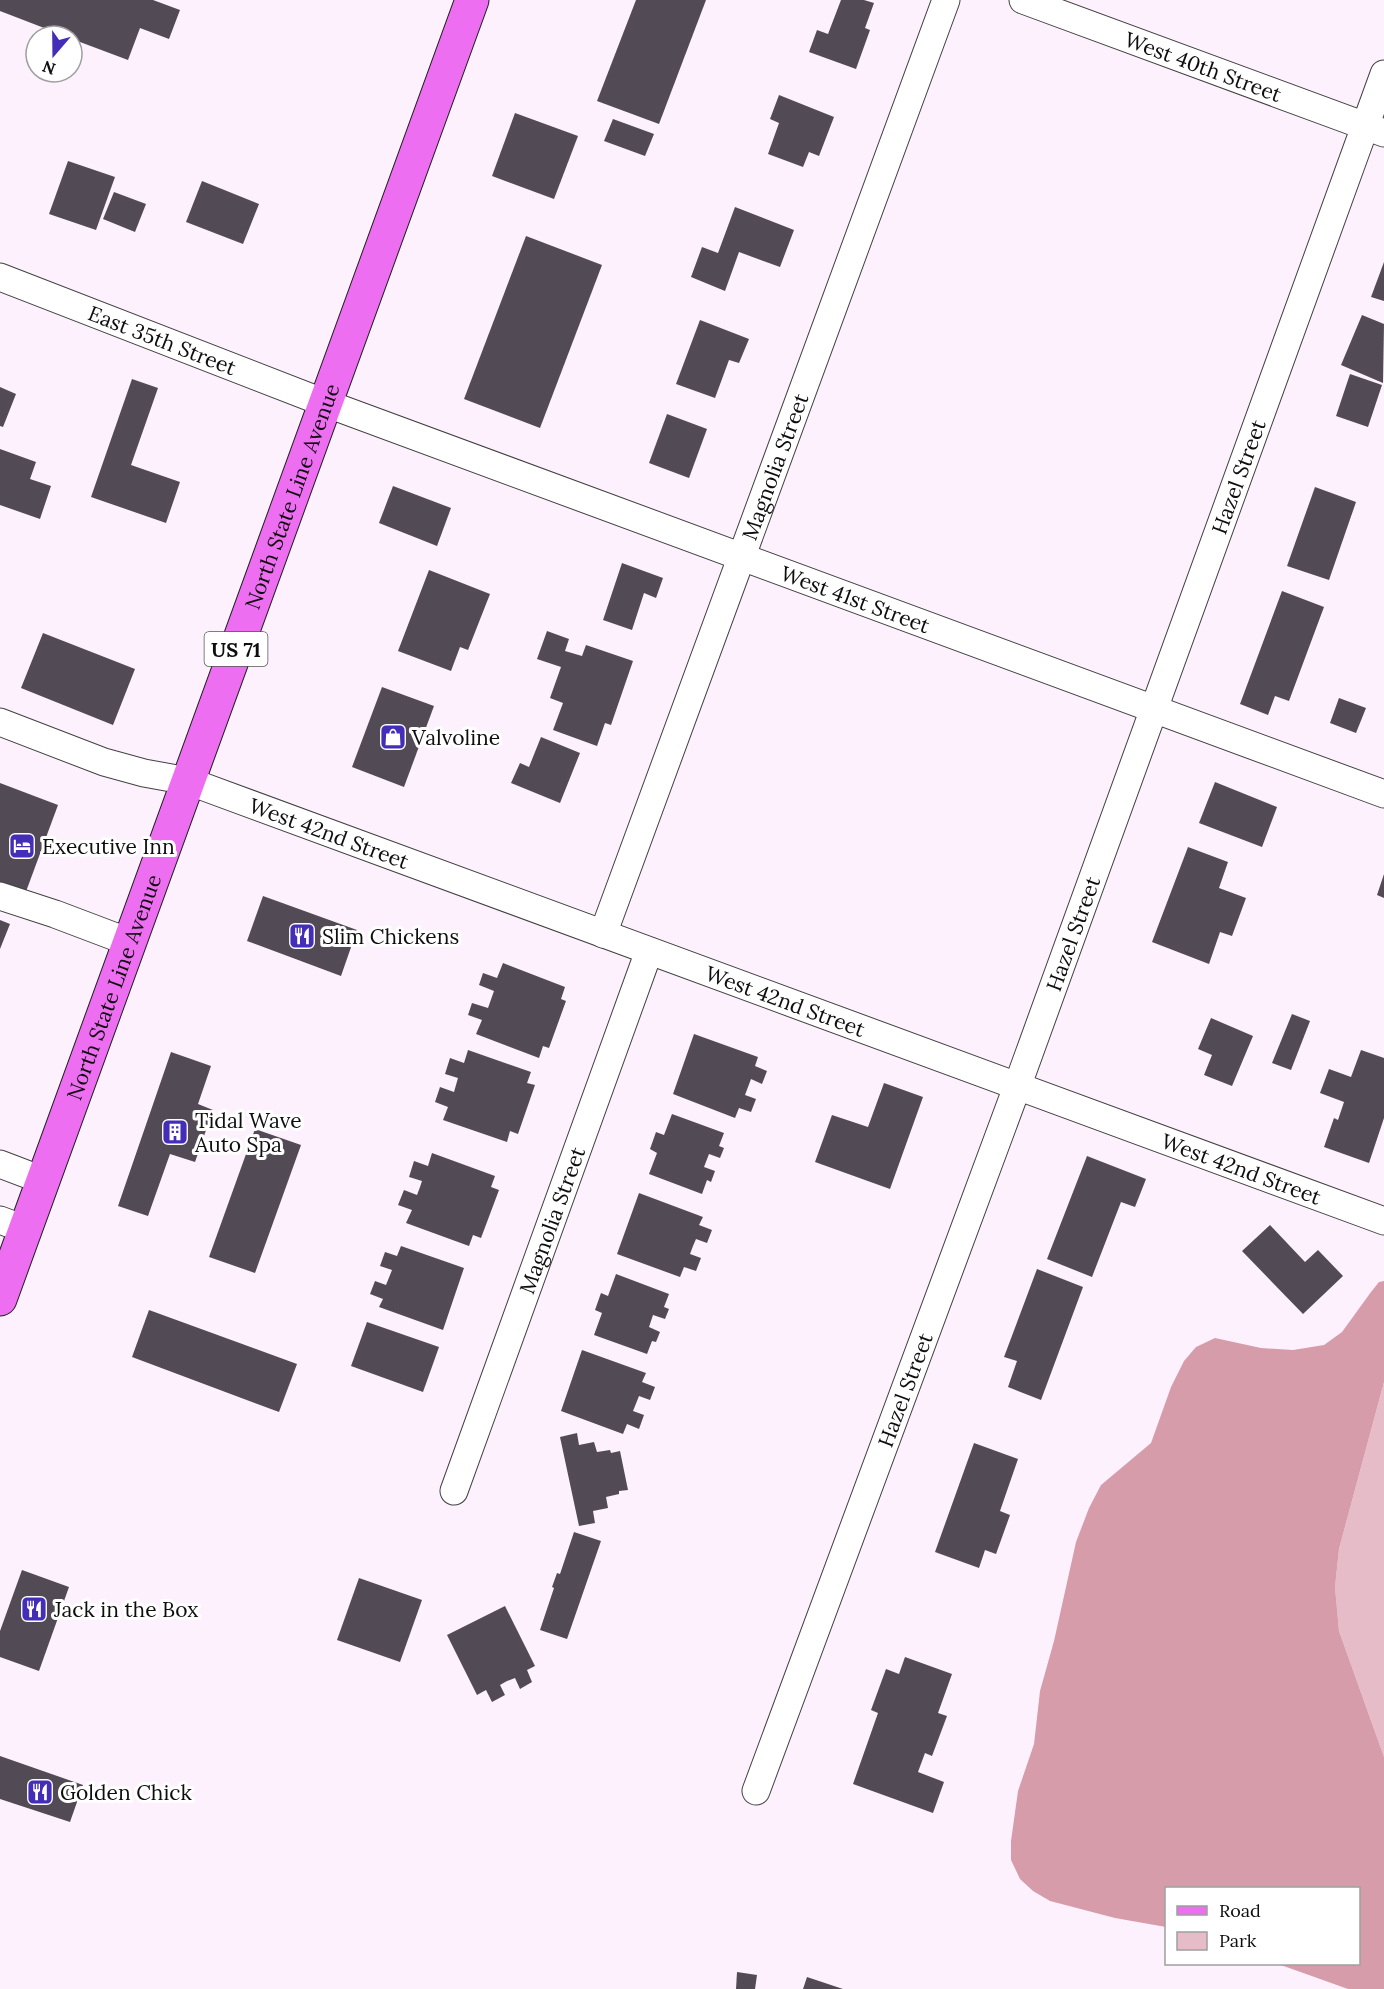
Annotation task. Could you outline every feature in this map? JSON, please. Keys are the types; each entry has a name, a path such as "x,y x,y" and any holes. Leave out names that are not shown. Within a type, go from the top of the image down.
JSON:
{"main road":[{"name":"North State Line Avenue","path":"0,1299 12,1224 42,1180 472,0"}],"street":[{"name":"Magnolia Street","path":"603,934 946,0"},
{"name":"West 40th Street","path":"1023,0 1375,130"},
{"name":"Hazel Street","path":"756,1791 1017,1087 1154,709 1375,130 1384,74"},
{"name":"East 35th Street","path":"0,277 325,403"},
{"name":"West 41st Street","path":"325,403 1384,794"},
{"name":"West 42nd Street","path":"0,722 104,762 144,773 188,781 1384,1221"},
{"path":"0,896 129,942"},
{"name":"Magnolia Street","path":"454,1491 650,951"},
{"path":"0,1164 42,1180"}],"green space":[{"path":"1384,1382 1384,1757 1339,1631 1335,1587 1339,1549"}],"shaded area":[{"path":"1384,1281 1384,1382 1339,1549 1335,1587 1339,1631 1384,1757 1384,1989 1348,1989 1281,1965 1360,1965 1360,1887 1165,1887 1165,1927 1115,1918 1050,1901 1033,1891 1020,1879 1011,1860 1011,1841 1018,1791 1034,1744 1040,1691 1054,1641 1076,1542 1101,1485 1151,1443 1171,1387 1184,1361 1196,1347 1215,1338 1261,1348 1293,1350 1324,1345 1342,1332 1379,1282"}],"building":[{"path":"0,0 153,0 180,10 169,39 140,28 128,60 84,44 84,24 34,24 0,11"},
{"path":"636,0 706,0 659,124 597,101"},
{"path":"841,0 864,0 874,3 865,28 870,30 856,69 809,52 817,30 828,34"},
{"path":"779,95 834,117 819,156 809,152 803,167 768,154 779,123 770,119"},
{"path":"515,113 578,136 554,199 492,176"},
{"path":"613,119 654,134 645,156 604,141"},
{"path":"68,161 115,177 96,230 49,214"},
{"path":"202,181 259,204 243,244 186,222"},
{"path":"114,192 146,204 135,232 103,219"},
{"path":"735,207 794,230 780,267 739,252 725,291 691,277 702,247 718,253"},
{"path":"526,236 602,265 540,428 464,399"},
{"path":"1384,262 1384,301 1371,297"},
{"path":"1362,315 1384,324 1383,383 1341,365"},
{"path":"700,320 749,339 739,363 729,360 715,398 676,384"},
{"path":"1350,374 1382,385 1368,427 1336,416"},
{"path":"132,379 158,388 131,465 180,482 166,523 91,497"},
{"path":"0,387 16,394 3,427 0,426"},
{"path":"667,414 707,429 689,478 649,463"},
{"path":"0,449 36,462 30,479 51,486 40,519 0,505"},
{"path":"393,486 451,508 437,546 379,523"},
{"path":"1315,487 1356,502 1329,580 1287,566"},
{"path":"622,563 663,578 656,598 644,593 632,630 603,620"},
{"path":"429,570 490,594 468,650 460,647 451,671 398,651"},
{"path":"1282,591 1324,607 1289,701 1275,696 1268,715 1240,704"},
{"path":"547,631 569,639 565,651 582,656 586,645 633,661 611,725 605,723 597,746 553,730 563,703 550,698 561,667 537,659"},
{"path":"43,633 135,669 113,725 21,688"},
{"name":"Valvoline","path":"382,687 434,706 404,787 352,767"},
{"path":"1339,698 1366,708 1356,733 1330,723"},
{"path":"541,737 580,753 560,803 511,783 520,763 529,767"},
{"path":"1215,782 1277,807 1262,847 1199,823"},
{"name":"Executive Inn","path":"0,783 58,805 24,897 0,888"},
{"path":"1188,847 1228,862 1219,888 1246,898 1232,936 1220,932 1209,964 1152,942"},
{"path":"1384,874 1384,898 1377,895"},
{"name":"Slim Chickens","path":"263,896 357,930 341,976 247,941"},
{"path":"0,920 10,924 0,949"},
{"path":"503,963 565,987 561,999 566,1001 549,1048 543,1046 539,1058 476,1034 482,1020 468,1015 472,1003 488,1008 494,991 479,985 483,973 497,978"},
{"path":"1292,1014 1310,1021 1291,1070 1272,1063"},
{"path":"1211,1018 1253,1036 1232,1086 1204,1075 1212,1055 1198,1049"},
{"path":"694,1034 758,1057 755,1066 767,1071 762,1084 751,1079 745,1095 756,1099 751,1112 739,1108 735,1118 673,1094"},
{"path":"468,1050 531,1072 527,1083 535,1085 518,1134 510,1131 507,1142 443,1120 448,1107 435,1102 440,1087 454,1092 458,1078 445,1074 450,1058 464,1063"},
{"path":"1361,1050 1384,1058 1384,1118 1369,1163 1324,1147 1334,1118 1338,1120 1344,1102 1320,1093 1329,1069 1351,1077"},
{"name":"Tidal Wave Auto Spa","path":"171,1052 211,1066 198,1104 213,1110 195,1162 170,1154 148,1216 118,1206"},
{"path":"884,1083 923,1097 890,1189 815,1162 832,1115 868,1127"},
{"path":"672,1114 724,1133 719,1146 724,1148 720,1158 709,1154 704,1167 715,1171 711,1182 707,1180 702,1194 649,1174 657,1153 650,1149 656,1132 664,1135"},
{"path":"255,1129 301,1145 255,1273 209,1257"},
{"path":"432,1153 495,1176 491,1187 499,1190 481,1238 473,1235 469,1246 406,1223 412,1210 398,1205 404,1190 417,1195 420,1187 422,1181 409,1177 414,1161 428,1166"},
{"path":"1087,1156 1146,1179 1135,1207 1121,1202 1092,1277 1047,1259"},
{"path":"639,1193 703,1217 699,1225 712,1230 707,1243 696,1239 693,1246 690,1254 701,1258 696,1271 684,1267 680,1277 617,1254"},
{"path":"1270,1225 1305,1262 1318,1250 1343,1276 1303,1314 1242,1251"},
{"path":"401,1246 464,1268 443,1330 379,1307 383,1299 370,1294 375,1281 386,1285 392,1270 380,1266 385,1252 397,1256"},
{"path":"1037,1269 1083,1287 1041,1400 1008,1387 1017,1361 1004,1357"},
{"path":"616,1274 669,1294 664,1307 669,1309 665,1319 653,1315 649,1327 660,1332 656,1342 652,1341 647,1354 594,1335 602,1313 595,1310 601,1293 608,1296"},
{"path":"149,1310 297,1364 279,1412 132,1357"},
{"path":"367,1322 439,1347 423,1392 351,1366"},
{"path":"582,1350 646,1373 642,1382 655,1387 650,1400 639,1396 633,1411 644,1415 639,1429 627,1424 623,1434 561,1411"},
{"path":"577,1433 579,1445 594,1442 597,1452 620,1451 628,1490 606,1497 608,1508 593,1511 595,1523 579,1526 560,1437"},
{"path":"974,1443 1018,1459 1000,1511 1010,1515 996,1554 985,1550 979,1568 935,1552"},
{"path":"574,1532 601,1541 567,1639 540,1630 554,1588 552,1587 557,1573 560,1574"},
{"name":"Jack in the Box","path":"22,1570 69,1587 39,1671 0,1657 0,1631"},
{"path":"359,1578 422,1600 400,1662 337,1640"},
{"path":"505,1606 535,1666 527,1670 532,1682 520,1689 515,1678 507,1681 500,1685 505,1695 492,1702 486,1690 477,1695 447,1635"},
{"path":"905,1657 952,1674 938,1713 947,1716 932,1756 925,1753 918,1772 944,1782 933,1813 853,1784 878,1713 871,1710 886,1669 899,1674"},
{"name":"Golden Chick","path":"0,1756 83,1785 70,1822 0,1799"},
{"path":"737,1972 757,1975 755,1989 736,1989"},
{"path":"807,1977 843,1989 803,1989"}],"place":[{"name":"Valvoline","path":"393,737"},
{"name":"Executive Inn","path":"22,846"},
{"name":"Slim Chickens","path":"302,936"},
{"name":"Tidal Wave Auto Spa","path":"175,1132"},
{"name":"Jack in the Box","path":"34,1609"},
{"name":"Golden Chick","path":"40,1792"}]}
